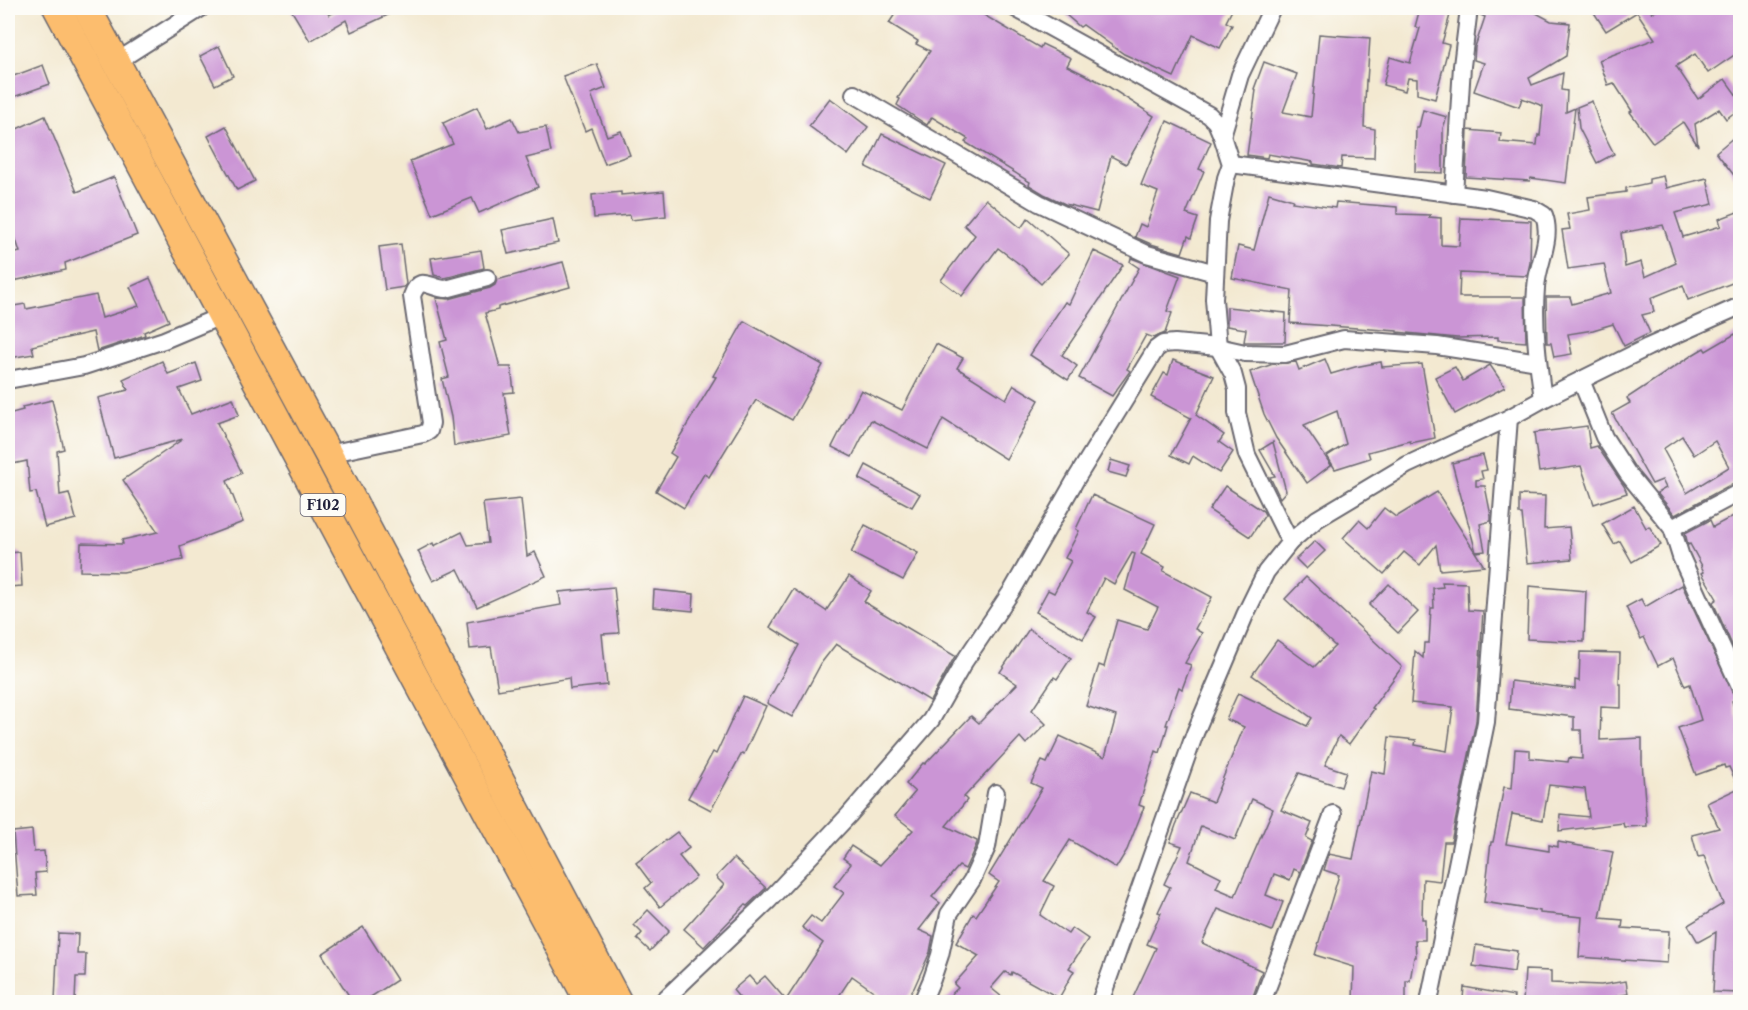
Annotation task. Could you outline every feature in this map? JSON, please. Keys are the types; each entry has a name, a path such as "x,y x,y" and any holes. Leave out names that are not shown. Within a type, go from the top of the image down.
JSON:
{"main road":[{"name":"F102","path":"57,8 589,1002"},
{"name":"F102","path":"87,8 328,454 618,1002"}],"street":[{"path":"116,62 201,8"},
{"path":"1015,8 1209,115 1216,122 1231,164 1218,221 1214,299 1218,347 1233,374 1237,389 1237,412 1247,455 1290,542"},
{"path":"1222,136 1240,75 1272,8"},
{"path":"1454,194 1462,66 1469,8"},
{"path":"854,94 1039,203 1147,254 1215,273"},
{"path":"1231,164 1486,198 1534,209 1544,215 1547,224 1546,238 1536,287 1538,362 1542,399"},
{"path":"328,454 429,431 431,423 412,296 415,288 421,283 429,283 439,289 446,289 488,278"},
{"path":"1100,1002 1195,733 1245,615 1266,572 1290,542 1317,519 1407,465 1509,418 1542,399 1648,347 1740,306"},
{"path":"8,380 84,366 164,340 221,316"},
{"path":"662,1002 769,900 849,816 931,720 963,662 1013,589 1076,479 1156,349 1164,344 1175,343 1218,347 1245,353 1285,354 1344,339 1437,346 1538,362"},
{"path":"1581,380 1604,437 1628,474 1672,528 1681,557 1740,687"},
{"path":"1429,1002 1486,722 1509,418"},
{"path":"1672,528 1740,492"},
{"path":"922,1002 937,963 949,914 972,880 987,847 996,793"},
{"path":"1262,1002 1334,814"}],"building":[{"path":"290,8 325,8 329,15 340,8 403,8 351,32 346,20 310,41"},
{"path":"899,8 972,8 1040,48 1042,44 1071,58 1067,66 1106,85 1154,116 1126,164 1111,156 1097,212 1065,204 1044,194 1029,185 1030,182 965,142 968,139 932,117 927,125 897,105 900,99 898,98 930,51 916,44 918,41 889,23"},
{"path":"1058,8 1233,8 1226,22 1232,25 1220,48 1193,35 1174,77 1124,54 1083,25 1080,27"},
{"path":"1420,8 1452,8 1442,43 1449,45 1435,99 1417,94 1417,79 1408,78 1405,91 1383,85 1390,57 1410,63 1420,28 1415,27"},
{"path":"1479,8 1527,8 1551,21 1570,23 1566,56 1529,78 1532,85 1563,73 1561,90 1567,91 1566,112 1575,108 1566,183 1531,178 1530,181 1466,177 1468,130 1501,133 1500,142 1537,145 1543,106 1522,98 1519,107 1474,91 1484,63 1474,60 1475,47 1485,17 1479,14"},
{"path":"1591,8 1649,8 1652,13 1661,8 1740,8 1740,51 1708,73 1695,54 1676,66 1698,99 1725,79 1740,100 1740,108 1726,119 1719,109 1695,124 1698,146 1683,122 1653,143 1630,112 1632,111 1614,83 1608,85 1599,60 1655,39 1637,12 1606,31"},
{"path":"1319,34 1370,38 1364,127 1375,129 1374,158 1342,157 1341,168 1268,154 1267,158 1247,155 1256,90 1254,89 1264,62 1297,74 1283,112 1311,117"},
{"path":"219,46 233,76 215,85 200,56"},
{"path":"597,64 606,88 591,94 607,136 621,131 630,155 605,164 591,128 585,131 563,76"},
{"path":"43,65 50,84 8,99 8,78"},
{"path":"830,98 868,127 848,155 809,126"},
{"path":"1592,101 1600,126 1614,154 1597,163 1579,128 1577,107"},
{"path":"477,107 487,129 512,118 519,132 546,127 551,152 526,158 538,187 479,213 472,198 432,214 410,161 453,144 443,123"},
{"path":"1423,110 1447,117 1443,128 1443,173 1415,172 1416,127 1419,127"},
{"path":"45,116 77,192 114,177 137,235 65,263 66,270 8,282 8,255 20,252 8,216 8,133"},
{"path":"1167,121 1211,142 1199,169 1204,171 1186,214 1198,218 1191,238 1188,236 1182,253 1135,237 1140,224 1146,227 1158,192 1141,185"},
{"path":"226,126 255,181 237,190 208,136"},
{"path":"1740,132 1740,183 1716,152"},
{"path":"882,134 946,165 930,198 866,167"},
{"path":"1663,176 1666,188 1707,178 1713,204 1675,213 1683,237 1721,226 1719,219 1740,211 1740,280 1688,300 1683,285 1651,298 1654,312 1642,315 1650,333 1624,346 1613,324 1568,334 1572,354 1554,357 1551,343 1547,343 1546,297 1570,297 1572,304 1611,293 1604,264 1568,269 1562,230 1570,229 1567,214 1590,210 1588,197 1626,192 1626,188 1649,183 1649,179","holes":["1663,225 1676,263 1645,277 1641,262 1625,267 1621,233"]},
{"path":"664,191 666,216 631,220 630,215 594,218 592,195"},
{"path":"1269,193 1293,200 1292,202 1335,208 1336,202 1397,207 1397,214 1430,215 1429,217 1441,218 1441,245 1459,246 1461,218 1531,221 1530,263 1527,276 1460,273 1459,297 1525,297 1526,342 1498,340 1498,337 1457,338 1290,323 1292,290 1232,278 1238,246 1254,250"},
{"path":"986,199 1021,228 1028,218 1069,254 1041,284 998,248 962,296 941,280 975,235 964,225"},
{"path":"553,219 558,243 508,254 502,230"},
{"path":"401,244 406,284 404,287 385,290 379,247"},
{"path":"481,250 484,268 445,278 434,275 431,258"},
{"path":"1094,251 1123,265 1062,355 1077,366 1068,380 1030,355 1065,302 1069,304"},
{"path":"1131,258 1180,276 1167,311 1172,313 1165,333 1154,338 1146,335 1127,369 1130,371 1112,396 1079,378 1139,268 1130,262"},
{"path":"563,262 570,287 498,307 498,310 485,313 500,367 511,367 514,392 504,393 511,436 454,446 451,417 442,379 449,377 440,342 447,340 436,298 449,299 490,288 497,280"},
{"path":"150,278 169,321 144,332 145,335 97,351 93,332 32,346 34,354 9,358 8,307 25,304 26,309 96,295 102,318 139,306 130,287"},
{"path":"1227,307 1286,313 1285,342 1244,342 1246,329 1227,326"},
{"path":"744,321 823,365 792,420 756,400 709,477 704,474 684,508 656,491 676,457 670,453 716,377 713,376"},
{"path":"1735,334 1740,342 1740,482 1737,481 1675,515 1657,493 1666,488 1662,480 1652,484 1612,413 1630,403 1627,398 1704,348 1706,351","holes":["1682,436 1694,455 1715,441 1729,467 1687,493 1663,449"]},
{"path":"936,344 963,358 957,368 1006,399 1014,385 1039,400 1006,459 943,419 928,449 871,420 852,457 832,447 861,390 902,410"},
{"path":"1325,359 1331,374 1381,362 1382,367 1422,364 1435,438 1411,443 1410,441 1368,452 1370,458 1335,469 1327,456 1346,444 1337,411 1304,425 1331,465 1307,483 1276,438 1264,414 1250,372 1273,364 1296,362 1299,370"},
{"path":"1173,360 1214,376 1196,415 1224,435 1219,442 1233,452 1219,473 1193,456 1189,464 1171,455 1191,418 1151,397 1164,373 1168,375"},
{"path":"162,361 168,374 196,363 202,381 179,389 191,414 233,398 239,415 217,423 242,473 227,481 243,522 180,546 183,560 123,572 80,571 81,543 123,544 122,540 158,532 123,480 183,439 114,458 98,398 128,390 123,379"},
{"path":"1490,365 1505,387 1455,414 1435,377 1455,367 1463,381"},
{"path":"52,400 64,449 57,451 60,495 69,493 76,519 45,527 36,492 30,493 27,461 8,465 8,414 23,410 22,407"},
{"path":"1587,426 1590,448 1597,446 1627,493 1594,504 1581,466 1539,472 1534,433"},
{"path":"1273,442 1286,491 1280,498 1270,477 1275,476 1260,450"},
{"path":"1483,455 1487,470 1481,471 1483,479 1476,480 1476,486 1485,486 1491,521 1480,524 1485,551 1476,552 1452,463"},
{"path":"1111,460 1130,466 1126,477 1108,472"},
{"path":"866,465 920,494 912,507 859,479"},
{"path":"1225,486 1263,511 1265,515 1250,537 1209,510"},
{"path":"1437,492 1484,566 1440,570 1436,545 1420,565 1404,552 1384,574 1343,538 1359,520 1368,528 1384,508 1396,517"},
{"path":"1092,495 1155,524 1141,554 1165,567 1163,571 1212,597 1195,629 1202,633 1185,663 1191,665 1182,689 1179,687 1166,725 1168,725 1160,753 1156,751 1139,805 1144,807 1127,850 1116,868 1070,840 1044,881 1054,886 1040,915 1068,934 1072,928 1088,939 1069,968 1074,971 1059,998 1012,972 1011,975 1005,972 991,988 1008,1002 943,1002 958,988 954,984 979,956 956,943 973,914 976,916 999,882 989,875 1042,788 1031,783 1042,761 1047,763 1060,736 1105,757 1116,716 1086,706 1099,665 1104,667 1117,620 1147,629 1158,607 1125,590 1135,554 1132,553 1114,584 1104,578 1087,612 1096,617 1083,639 1036,612 1048,590 1054,593 1071,561 1065,558 1079,531 1076,529"},
{"path":"1519,495 1545,496 1544,529 1569,527 1572,559 1527,563 1522,514 1519,514"},
{"path":"521,499 527,556 535,552 546,576 477,607 458,569 433,581 418,551 462,532 468,545 488,543 483,503"},
{"path":"1634,506 1646,528 1649,526 1661,545 1632,562 1620,541 1614,544 1602,524"},
{"path":"1737,514 1740,521 1740,663 1713,602 1717,599 1702,573 1704,572 1702,566 1690,544 1688,545 1685,533 1710,520 1713,527"},
{"path":"865,525 918,553 903,580 851,553"},
{"path":"1315,541 1325,551 1306,569 1296,559"},
{"path":"20,552 22,586 8,587 8,553"},
{"path":"849,576 871,591 864,602 955,656 930,701 836,644 822,662 792,717 767,703 799,645 770,627 793,589 826,611"},
{"path":"1306,577 1402,667 1349,744 1339,736 1325,765 1346,772 1341,787 1299,773 1281,810 1312,823 1306,838 1312,841 1300,872 1294,869 1290,880 1274,874 1266,895 1283,902 1272,931 1218,909 1202,943 1262,971 1251,1002 1131,1002 1156,948 1147,944 1170,887 1164,884 1182,846 1170,842 1176,825 1190,793 1213,802 1244,727 1226,719 1238,693 1307,726 1312,718 1252,675 1277,640 1314,667 1335,646 1285,599","holes":["1252,799 1273,809 1235,896 1216,888 1221,877 1189,861 1201,826 1235,840"]},
{"path":"1442,582 1467,583 1468,610 1483,611 1476,721 1451,842 1444,842 1440,881 1423,879 1422,919 1425,919 1425,940 1415,940 1416,957 1414,957 1410,981 1406,981 1406,1002 1353,1002 1354,967 1315,955 1339,875 1324,870 1329,854 1353,859 1371,771 1385,774 1389,737 1416,740 1415,745 1447,751 1453,707 1411,703 1415,651 1423,658 1424,643 1429,643 1431,608 1434,608 1433,588 1443,587"},
{"path":"1389,584 1418,612 1398,633 1369,605"},
{"path":"1682,585 1734,695 1735,700 1732,701 1740,725 1740,993 1713,992 1716,932 1698,942 1688,925 1723,904 1704,856 1698,857 1692,835 1719,828 1707,803 1739,788 1729,767 1725,768 1724,765 1696,775 1678,728 1701,720 1690,684 1685,686 1673,658 1658,666 1644,637 1641,639 1626,607 1641,599 1645,607"},
{"path":"1529,586 1586,591 1584,642 1527,639"},
{"path":"614,587 619,633 602,634 607,685 570,689 569,678 498,690 491,647 470,649 467,622 561,605 559,592"},
{"path":"654,590 694,594 693,611 653,607"},
{"path":"1029,629 1071,658 1057,679 1054,677 1032,710 1046,724 1026,744 1020,737 964,797 967,800 946,826 977,843 965,869 959,866 932,897 940,903 919,930 933,936 930,952 914,988 904,1002 889,1002 852,976 835,1002 743,1002 733,990 749,976 756,984 765,976 786,1000 823,943 802,927 811,916 821,923 844,893 834,886 851,864 843,858 851,846 880,865 913,830 895,816 915,792 906,784 923,763 925,764 971,716 979,723 1017,684 1000,672"},
{"path":"1580,652 1620,653 1621,708 1601,707 1600,740 1642,738 1647,826 1624,827 1623,823 1559,831 1560,814 1589,817 1585,789 1549,785 1543,820 1512,814 1506,844 1549,851 1549,845 1558,847 1558,842 1613,852 1600,918 1623,920 1622,928 1669,931 1667,963 1579,957 1582,917 1540,913 1540,911 1484,902 1491,842 1493,842 1504,787 1512,788 1515,749 1530,750 1530,758 1568,762 1569,758 1582,759 1581,730 1574,730 1574,717 1509,709 1511,681 1575,689 1575,680 1579,681"},
{"path":"743,696 766,706 744,754 742,753 711,810 688,798 713,752 716,754"},
{"path":"32,830 34,852 44,851 46,872 35,873 37,895 18,896 13,832"},
{"path":"677,832 689,848 679,856 696,877 660,907 645,888 651,883 636,863"},
{"path":"734,858 766,888 747,906 745,905 704,947 684,929 724,885 716,877"},
{"path":"648,910 669,931 650,951 637,939 642,933 634,925"},
{"path":"363,927 397,980 363,1002 353,1002 322,954"},
{"path":"58,933 78,934 77,954 86,954 85,977 76,977 75,1002 55,1001"},
{"path":"1476,945 1517,951 1514,972 1473,966"},
{"path":"1525,970 1551,971 1551,983 1601,985 1626,981 1628,994 1617,996 1619,1002 1523,1002"},
{"path":"1464,987 1514,996 1513,1002 1476,1002 1463,999"}]}
